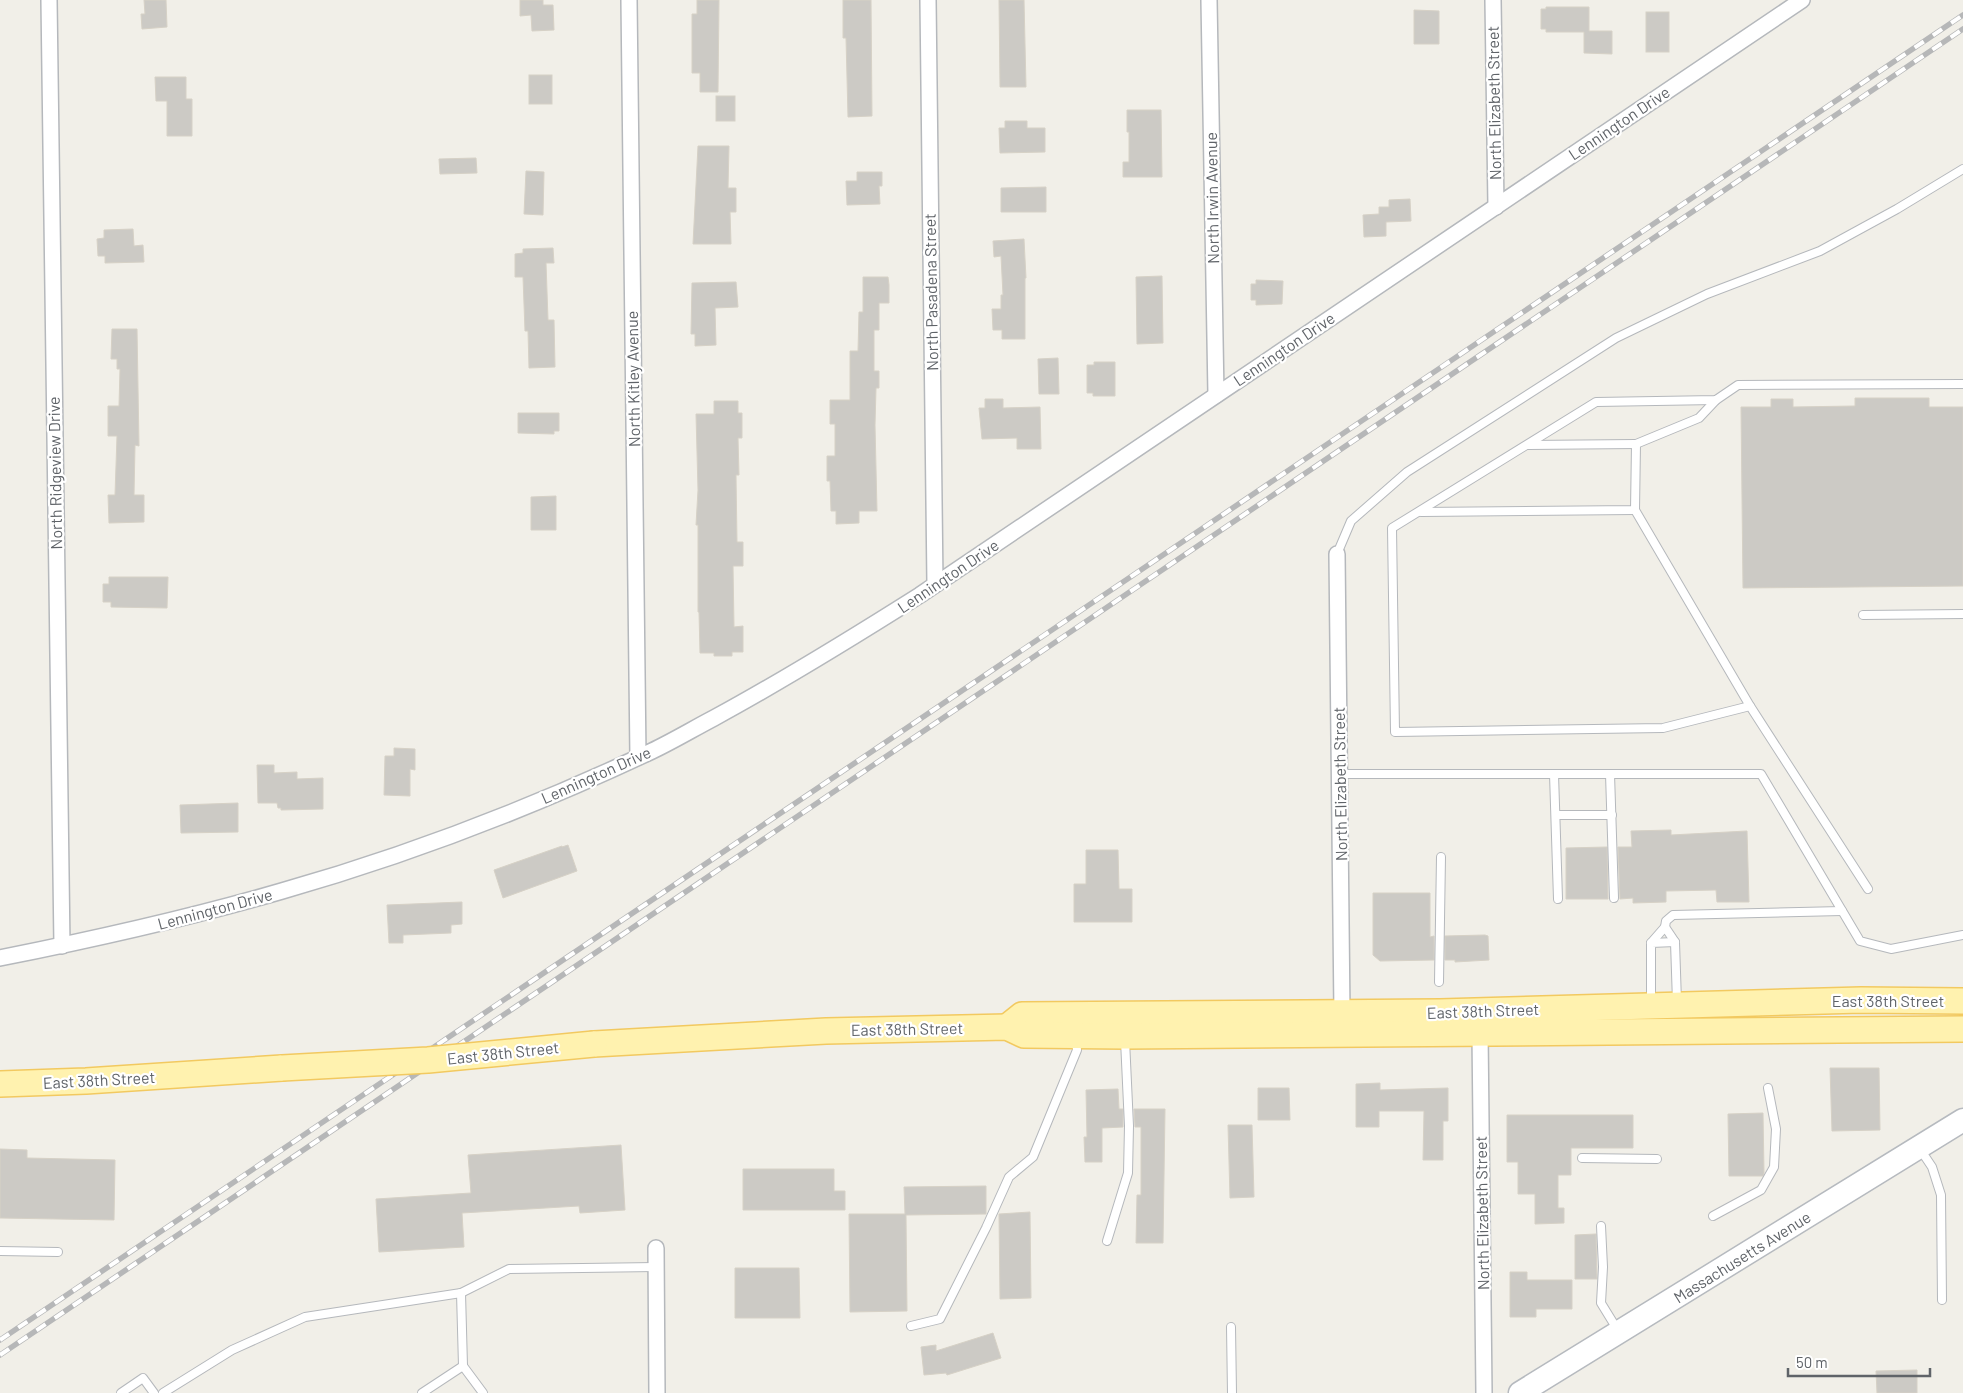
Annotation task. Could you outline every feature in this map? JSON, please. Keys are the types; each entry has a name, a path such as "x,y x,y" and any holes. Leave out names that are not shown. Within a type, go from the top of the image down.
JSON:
{"main road":[{"name":"East 38th Street","path":"1007,1027 1022,1015 1496,1011 1862,1000 1963,1001"},
{"name":"East 38th Street","path":"0,1084 86,1081 428,1060 594,1044 826,1031 1007,1027 1024,1035 1125,1036 1963,1029"},
{"name":"Massachusetts Avenue","path":"1520,1393 1963,1120"}],"street":[{"name":"North Ridgeview Drive","path":"49,0 62,946"},
{"name":"North Kitley Avenue","path":"629,0 638,757"},
{"name":"North Pasadena Street","path":"928,0 935,584"},
{"name":"North Irwin Avenue","path":"1209,0 1216,395"},
{"name":"North Elizabeth Street","path":"1493,0 1496,207"},
{"path":"1778,0 1778,16"},
{"name":"Lennington Drive","path":"0,958 176,920 283,891 345,872 467,829 570,788 638,757 793,675 868,629 1802,0"},
{"name":"North Elizabeth Street","path":"1337,554 1342,1013"},
{"name":"North Elizabeth Street","path":"1480,1033 1484,1393"},
{"path":"656,1248 657,1393"}],"lane":[{"path":"1337,554 1351,521 1407,472 1616,338 1707,294 1820,252 1898,209 1963,169"},
{"path":"1526,445 1636,444 1699,418 1716,400 1738,385 1963,384"},
{"path":"1716,400 1596,402 1392,528 1395,732 1663,728 1750,706"},
{"path":"1636,444 1635,510 1750,706 1868,889"},
{"path":"1419,512 1635,510"},
{"path":"1863,615 1963,614"},
{"path":"1340,774 1761,774 1860,941 1891,949 1963,935"},
{"path":"1554,774 1558,899"},
{"path":"1610,774 1614,898"},
{"path":"1556,815 1612,815"},
{"path":"1439,982 1441,857"},
{"path":"1651,1006 1651,943 1665,927 1666,921 1673,915 1842,912"},
{"path":"1665,927 1676,942 1677,1006"},
{"path":"1651,943 1676,942"},
{"path":"911,1326 940,1318 986,1228 1009,1177 1033,1157 1077,1050 1076,1035"},
{"path":"1107,1241 1128,1173 1129,1126 1125,1036"},
{"path":"1713,1216 1761,1190 1774,1167 1776,1129 1768,1088"},
{"path":"1919,1147 1932,1166 1941,1195 1942,1300"},
{"path":"1582,1158 1657,1159"},
{"path":"1601,1226 1603,1268 1601,1303 1619,1332"},
{"path":"0,1251 58,1252"},
{"path":"163,1393 232,1350 305,1317 461,1293 509,1269 656,1266"},
{"path":"461,1293 463,1366 483,1393"},
{"path":"1231,1327 1232,1393"},
{"path":"422,1393 463,1366"},
{"path":"122,1393 144,1378 154,1393"}],"building":[{"path":"144,0 166,0 167,27 142,29 141,14 145,14"},
{"path":"520,0 543,0 543,5 553,5 554,30 532,31 531,15 520,16"},
{"path":"697,0 719,0 718,92 700,92 700,73 692,73 692,14 697,14"},
{"path":"843,0 871,0 872,116 848,117 846,38 843,38"},
{"path":"999,0 1024,0 1026,87 1000,87"},
{"path":"1546,7 1589,7 1589,31 1612,31 1612,54 1584,53 1584,32 1546,32 1546,29 1541,29 1541,9 1546,9"},
{"path":"1414,10 1439,11 1439,44 1414,44"},
{"path":"1646,12 1669,12 1669,52 1646,52"},
{"path":"529,75 552,75 552,104 529,104"},
{"path":"155,77 186,77 186,99 192,99 192,136 167,136 167,101 156,101"},
{"path":"716,96 735,96 735,121 716,121"},
{"path":"1127,110 1161,110 1162,177 1123,177 1123,162 1129,162"},
{"path":"1005,121 1027,121 1027,128 1045,128 1045,152 1000,153 999,128 1005,128"},
{"path":"698,146 729,146 728,188 736,188 736,212 730,212 731,244 693,244"},
{"path":"476,158 477,173 440,174 439,159"},
{"path":"526,171 544,172 543,215 524,214"},
{"path":"857,172 882,172 882,186 879,186 880,204 847,205 846,181 857,181"},
{"path":"1046,187 1046,212 1001,212 1001,188"},
{"path":"1410,199 1411,221 1386,222 1386,236 1364,237 1363,215 1379,214 1379,207 1389,207 1389,200"},
{"path":"133,229 134,246 143,245 144,262 105,263 105,256 98,256 97,239 104,238 104,230"},
{"path":"1024,239 1026,278 1025,339 1002,339 1002,330 993,330 992,309 1001,309 1001,295 1003,295 1001,256 994,257 993,241"},
{"path":"553,248 554,263 546,263 548,320 554,320 555,367 529,368 528,331 525,331 523,277 515,277 515,254 523,253 523,249"},
{"path":"1162,276 1163,343 1137,344 1136,277"},
{"path":"863,277 888,277 889,285 889,303 879,303 879,330 874,330 874,371 879,371 879,388 876,388 875,425 877,511 859,511 859,523 836,524 836,511 831,511 830,481 827,481 827,456 835,456 835,424 830,424 830,400 850,400 850,351 858,351 859,312 863,312"},
{"path":"1256,280 1283,281 1282,304 1256,305 1256,300 1251,300 1251,284 1256,284"},
{"path":"736,282 738,307 715,308 716,345 695,346 695,334 691,334 692,283"},
{"path":"112,329 137,329 139,446 135,445 134,495 144,495 144,522 109,523 108,495 115,495 117,436 108,436 108,406 119,406 120,369 117,369 117,359 111,359"},
{"path":"1058,358 1059,394 1039,394 1038,359"},
{"path":"1094,362 1115,362 1115,396 1093,396 1093,393 1087,393 1087,365 1094,365"},
{"path":"1855,398 1929,398 1929,407 1963,407 1963,586 1743,588 1741,407 1771,407 1771,399 1793,399 1793,407 1855,406"},
{"path":"985,399 1003,399 1003,408 1040,407 1041,449 1017,449 1017,438 982,439 979,408 985,408"},
{"path":"714,401 738,401 738,413 742,413 742,438 738,438 739,475 736,475 737,542 743,542 743,566 733,566 734,627 743,626 743,652 732,652 732,656 714,656 714,653 700,653 698,525 696,525 698,490 696,414 714,414"},
{"path":"518,413 559,413 559,431 554,431 554,434 518,433"},
{"path":"556,496 556,530 531,530 531,497"},
{"path":"109,577 168,577 167,608 111,607 111,602 103,602 103,584 109,584"},
{"path":"394,748 415,749 415,770 410,769 410,796 384,795 385,756 394,756"},
{"path":"257,765 274,765 274,773 297,772 297,779 323,778 323,809 281,810 281,808 278,808 277,803 258,803"},
{"path":"238,803 238,832 181,833 180,805"},
{"path":"1671,830 1671,835 1747,831 1749,902 1717,902 1716,890 1666,891 1666,902 1633,903 1633,898 1620,899 1618,847 1632,847 1631,831"},
{"path":"568,845 577,871 503,898 494,870"},
{"path":"1607,847 1608,899 1566,899 1566,848"},
{"path":"1086,850 1118,850 1119,889 1132,889 1132,922 1074,922 1074,884 1086,884"},
{"path":"1373,893 1430,893 1430,937 1434,936 1434,960 1380,961 1373,955"},
{"path":"462,902 462,924 451,925 451,933 403,935 403,943 389,943 387,905"},
{"path":"1445,936 1488,936 1489,960 1455,962 1455,960 1445,960"},
{"path":"1830,1068 1879,1068 1880,1130 1832,1131"},
{"path":"1380,1083 1380,1090 1448,1088 1448,1121 1443,1121 1443,1160 1423,1160 1424,1111 1379,1111 1379,1127 1356,1127 1356,1084"},
{"path":"1258,1088 1289,1088 1290,1120 1258,1120"},
{"path":"1118,1089 1119,1109 1123,1109 1123,1127 1102,1128 1102,1162 1085,1162 1084,1137 1087,1137 1086,1090"},
{"path":"1134,1109 1165,1109 1163,1243 1136,1243 1137,1195 1141,1195 1141,1127 1135,1127"},
{"path":"1763,1113 1763,1176 1729,1176 1728,1114"},
{"path":"1507,1115 1633,1115 1633,1148 1571,1148 1571,1175 1558,1175 1558,1208 1564,1208 1564,1223 1535,1224 1535,1194 1518,1194 1518,1162 1507,1162"},
{"path":"1228,1125 1252,1125 1254,1197 1230,1198"},
{"path":"621,1145 625,1210 580,1213 579,1206 462,1213 464,1247 379,1252 376,1199 471,1193 468,1155"},
{"path":"0,1149 27,1150 27,1158 115,1160 114,1220 0,1218"},
{"path":"743,1169 834,1169 834,1191 845,1191 845,1210 743,1210"},
{"path":"986,1186 986,1214 906,1215 907,1311 850,1312 849,1214 905,1214 904,1187"},
{"path":"1030,1212 1031,1298 1000,1299 999,1214"},
{"path":"1596,1234 1597,1279 1575,1279 1575,1235"},
{"path":"735,1268 799,1268 800,1318 735,1318"},
{"path":"1510,1272 1527,1272 1527,1280 1572,1280 1572,1309 1536,1309 1536,1317 1510,1317"},
{"path":"993,1333 1001,1358 947,1375 946,1373 924,1375 921,1347 936,1345 936,1351"},
{"path":"1917,1370 1917,1393 1877,1393 1876,1371"}],"railway":[{"path":"0,1340 1963,15"},
{"path":"0,1355 1963,29"}]}
